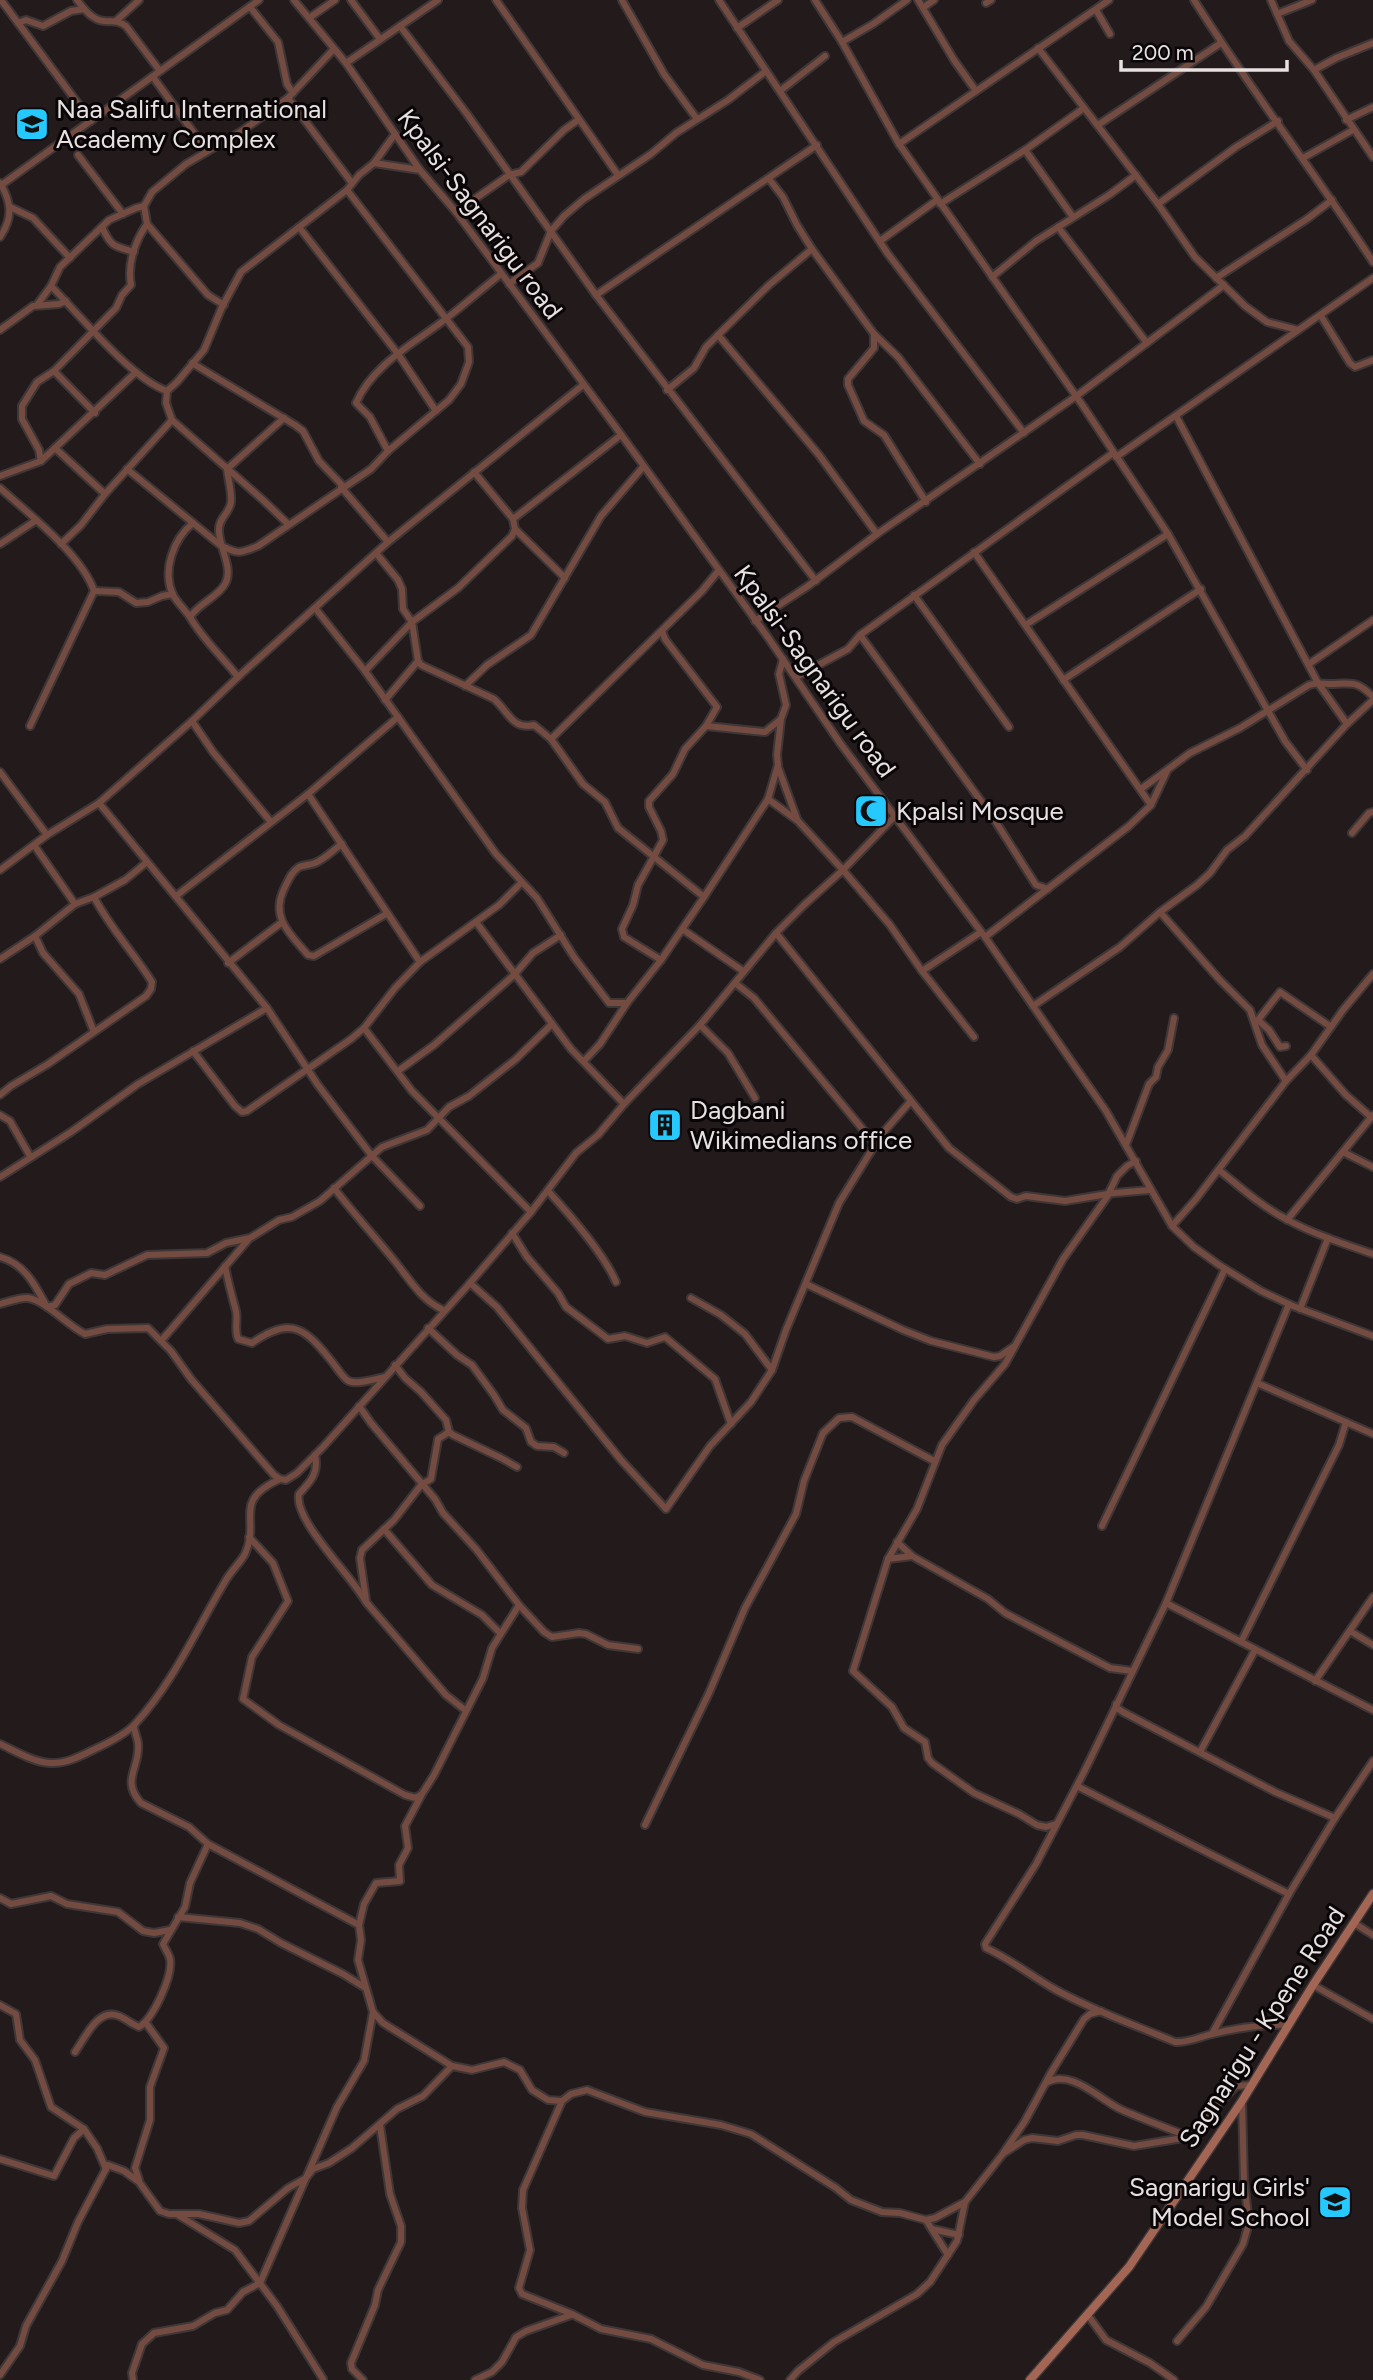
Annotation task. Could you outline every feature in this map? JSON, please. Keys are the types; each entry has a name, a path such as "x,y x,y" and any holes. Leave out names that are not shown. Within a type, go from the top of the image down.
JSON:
{"street":[{"path":"1,0 91,121"},
{"path":"77,0 84,9 102,21 116,21 126,26 160,71"},
{"path":"116,21 139,0"},
{"path":"0,237 9,222 10,207 0,185 259,0"},
{"name":"Kpalsi-Sagnarigu road","path":"294,0 346,63 420,170 456,212 621,435 796,677 840,743 983,934 1106,1111 1172,1226 1194,1247 1225,1269 1300,1309 1373,1336"},
{"path":"309,18 335,0"},
{"path":"351,0 380,39"},
{"path":"346,63 438,0"},
{"path":"496,0 618,175"},
{"path":"622,0 664,74 697,119"},
{"path":"719,0 880,241 1024,433"},
{"path":"737,27 778,0"},
{"path":"815,0 899,144 1168,534 1293,754 1307,770"},
{"path":"842,43 907,0"},
{"path":"918,0 976,91"},
{"path":"924,7 934,0"},
{"path":"899,144 1097,5 1109,0"},
{"path":"1194,0 1373,262"},
{"path":"1271,0 1289,41 1314,70 1373,157"},
{"path":"1277,14 1312,0"},
{"path":"1097,5 1110,34"},
{"path":"250,7 278,42 291,95 352,183"},
{"path":"18,23 26,20 43,26 71,11 84,9"},
{"path":"400,26 667,390 816,581"},
{"path":"1098,125 1221,43"},
{"path":"1314,70 1373,43"},
{"path":"1038,48 1158,204 1195,257 1261,319 1298,330"},
{"path":"37,305 51,286 57,272 109,220 144,206 152,192 186,164 242,131 291,95 333,50"},
{"path":"780,92 825,56"},
{"path":"509,285 538,263 551,231 564,216 676,133 728,100 766,71"},
{"path":"153,77 206,152"},
{"path":"1346,120 1373,107"},
{"path":"880,241 938,202 1025,150 1084,108"},
{"path":"456,212 509,175 521,172 578,120"},
{"path":"1158,204 1228,153 1278,121"},
{"path":"1303,158 1353,130"},
{"path":"288,524 172,420 166,403 167,391 204,350 241,272 347,190 374,163 395,134"},
{"path":"596,295 817,145"},
{"path":"1025,150 1073,217"},
{"path":"78,155 123,214"},
{"path":"374,163 420,170"},
{"path":"992,277 1036,241 1136,175"},
{"path":"769,179 783,197 812,249 874,334 898,357 980,464"},
{"path":"127,469 220,545 236,554 258,546 342,486 371,469 388,451 449,400 460,384 469,362 468,348 347,190"},
{"path":"1216,278 1332,200"},
{"path":"144,206 147,223 208,295 224,305"},
{"path":"10,207 33,218 70,258"},
{"path":"41,461 39,450 22,419 22,406 37,382 54,371 116,307 131,285 129,276 138,236 147,223"},
{"path":"102,227 109,243 134,252"},
{"path":"299,227 398,354 436,411"},
{"path":"1058,227 1147,343"},
{"path":"667,390 694,368 706,347 769,285 812,249"},
{"path":"388,451 369,417 356,402 361,392 398,354 501,274"},
{"path":"796,677 848,649 860,635 974,552 1114,455 1176,416 1373,278"},
{"path":"755,621 816,581 877,534 1075,397 1223,285"},
{"path":"51,286 136,372 153,386 167,391"},
{"path":"0,330 21,313 37,305 66,301"},
{"path":"1321,316 1350,363 1355,367 1373,360"},
{"path":"874,334 874,348 848,379 848,385 864,421 884,435 926,502"},
{"path":"718,335 819,455 877,534"},
{"path":"192,363 303,431 319,461 388,541"},
{"path":"54,371 95,412"},
{"path":"0,476 41,461 136,372"},
{"path":"0,870 47,835 99,803 388,541 583,385"},
{"path":"1176,416 1318,682 1347,724"},
{"path":"228,469 284,418"},
{"path":"61,544 81,525 105,494 172,420"},
{"path":"513,519 621,435"},
{"path":"55,448 105,494"},
{"path":"465,686 487,665 531,635 601,516 643,467"},
{"path":"190,617 225,584 229,572 220,545 219,523 231,501 228,469"},
{"path":"474,472 513,519 515,529 565,578"},
{"path":"0,488 61,544 86,575 94,591"},
{"path":"0,544 35,521"},
{"path":"193,523 183,531 172,556 169,570 173,594 207,644 223,657 237,677"},
{"path":"365,671 412,622 458,588 512,536 515,529"},
{"path":"1027,624 1168,534"},
{"path":"974,552 1027,624 1151,805"},
{"path":"376,553 398,580 403,608 412,622 418,661 427,669 494,699 520,726 534,725 551,739 583,784 605,802 618,828 704,897"},
{"path":"551,739 702,591 719,570"},
{"path":"1063,680 1201,589"},
{"path":"94,591 119,592 136,603 173,594"},
{"path":"30,726 94,591"},
{"path":"914,595 1009,727"},
{"path":"315,608 365,671 496,854 537,898 574,957 609,1003 627,1003"},
{"path":"1309,664 1373,620"},
{"path":"661,960 624,937 622,929 633,905 638,885 663,840 649,802 673,774 685,749 706,726 718,707 665,639 662,631"},
{"path":"860,635 994,819 1036,885 1036,897"},
{"path":"783,659 779,674 786,705 781,719 777,755 797,821"},
{"path":"385,700 418,661"},
{"path":"1033,1006 1119,947 1210,873 1227,849 1245,836 1373,698 1363,686 1342,682 1318,682 1309,685 1234,732 1190,753 1140,789"},
{"path":"176,896 308,794 398,717"},
{"path":"706,726 751,733 765,732 781,719"},
{"path":"192,721 221,762 271,822"},
{"path":"584,1061 612,1028 704,897 768,799 778,765"},
{"path":"922,971 983,934 1048,889 1117,836 1151,805 1168,770"},
{"path":"0,772 47,835"},
{"path":"308,794 420,962"},
{"path":"768,799 797,821 843,870 890,925 974,1037"},
{"path":"99,803 267,1008 372,1156 420,1206"},
{"path":"1352,833 1369,813 1373,812"},
{"path":"0,1745 50,1763 75,1759 134,1726 161,1691 227,1578 245,1554 249,1537 248,1512 252,1500 264,1486 297,1473 315,1455 470,1283 531,1212 576,1153 598,1135 700,1025 776,933 896,815"},
{"path":"342,844 324,858 301,866 292,874 278,907 281,923 308,955 314,956 386,914"},
{"path":"34,845 75,904"},
{"path":"0,959 35,936 75,904 125,880 147,862"},
{"path":"194,1051 242,1112 364,1028 420,962 499,905 522,882"},
{"path":"1036,885 1048,889"},
{"path":"0,1095 146,996 151,989 152,982 106,920 94,897"},
{"path":"1160,912 1250,1010 1262,1045 1286,1082"},
{"path":"476,922 571,1049 624,1104"},
{"path":"228,963 281,923"},
{"path":"682,929 743,971"},
{"path":"776,933 949,1147 1011,1197 1017,1199 1026,1196 1065,1202 1150,1190"},
{"path":"398,1072 514,975 533,953 561,935"},
{"path":"35,936 43,953 79,994 94,1032"},
{"path":"1172,1226 1373,974"},
{"path":"735,983 754,998 875,1144"},
{"path":"1286,1046 1280,1047 1269,1030 1258,1020 1280,992 1331,1027"},
{"path":"0,1177 71,1132 138,1084 267,1008"},
{"path":"1126,1145 1149,1084 1156,1077 1158,1067 1168,1050 1174,1018"},
{"path":"161,1341 250,1238 279,1220 292,1217 320,1201 382,1147 426,1130 449,1107 469,1096 516,1059 552,1024"},
{"path":"700,1025 728,1053 755,1098"},
{"path":"364,1028 438,1120 531,1212"},
{"path":"1287,1220 1372,1116 1346,1095 1311,1055"},
{"path":"470,1283 497,1307 621,1460 666,1509 710,1446 751,1402 772,1370 839,1203 875,1144 910,1102"},
{"path":"0,1115 10,1121 30,1156"},
{"path":"1343,1152 1373,1167"},
{"path":"1057,1824 1046,1827 1037,1825 947,1776 928,1758 925,1742 904,1728 892,1707 853,1671 888,1559 917,1509 942,1445 988,1382 1005,1364 1063,1259 1109,1194 1120,1173 1136,1161"},
{"path":"1219,1170 1256,1200 1287,1220 1373,1254"},
{"path":"334,1188 398,1265 408,1281 433,1306 443,1310"},
{"path":"548,1191 574,1220 611,1270 616,1282"},
{"path":"512,1233 566,1307 608,1339 625,1336 647,1343 665,1337 715,1379 731,1424"},
{"path":"47,1307 55,1305 69,1283 91,1273 105,1275 147,1255 207,1253 226,1243 250,1238"},
{"path":"1300,1309 1328,1238"},
{"path":"0,1257 22,1268 47,1307"},
{"path":"226,1266 230,1299 237,1314 234,1331 238,1339 252,1343 281,1327 301,1331 319,1345 347,1381 356,1383 385,1377"},
{"path":"1102,1526 1225,1269"},
{"path":"806,1284 931,1341 994,1357 1018,1344"},
{"path":"691,1297 721,1315 745,1334 772,1370"},
{"path":"0,1304 28,1298 47,1307 72,1328 85,1334 107,1329 149,1328 280,1479"},
{"path":"1289,1304 1166,1603 1036,1864 985,1944 986,1948 1011,1959 1028,1973 1057,1990 1175,2042 1261,2026 1289,2025"},
{"path":"428,1328 472,1365 503,1410 526,1428 531,1442 537,1446 554,1447 564,1453"},
{"path":"396,1365 446,1420 449,1432 517,1468"},
{"path":"1257,1383 1373,1434"},
{"path":"359,1406 544,1633 552,1637 579,1633 608,1645 638,1649"},
{"path":"645,1825 709,1693 745,1608 796,1514 804,1481 823,1433 839,1418 852,1417 934,1461"},
{"path":"1241,1642 1339,1445 1346,1422"},
{"path":"366,1602 361,1554 421,1485 431,1479 439,1439 449,1432"},
{"path":"315,1455 316,1475 299,1494 299,1507 317,1538 358,1587 366,1602 446,1695 465,1710"},
{"path":"384,1530 432,1585 482,1615 500,1633"},
{"path":"249,1537 273,1563 288,1601 252,1657 243,1699 279,1725 405,1795 416,1798 422,1794"},
{"path":"897,1542 912,1556 988,1599 1004,1613 1110,1668 1132,1671"},
{"path":"888,1559 912,1556"},
{"path":"1315,1681 1373,1597"},
{"path":"1166,1603 1373,1710"},
{"path":"519,1605 492,1648 483,1678 405,1826 408,1848 399,1865 400,1881 376,1883 364,1904 359,1926 361,1940 358,1960 373,2012 383,2023 452,2066 472,2070 504,2062 520,2070 532,2090 548,2100 562,2101"},
{"path":"1350,1631 1373,1645"},
{"path":"1199,1752 1255,1650"},
{"path":"1116,1704 1123,1712 1275,1793 1335,1818"},
{"path":"134,1726 138,1743 130,1780 135,1796 141,1803 189,1827 208,1844 359,1926"},
{"path":"1212,2034 1289,1894 1373,1761"},
{"path":"1077,1786 1289,1894"},
{"path":"75,2052 100,2018 108,2014 117,2015 139,2027 146,2023 166,1982 170,1958 163,1944 185,1907 190,1883 208,1844"},
{"name":"Sagnarigu - Kpene Road","path":"1030,2380 1129,2267 1242,2101 1373,1894"},
{"path":"0,1898 11,1904 51,1896 66,1904 118,1912 143,1931 154,1933 170,1930"},
{"path":"178,1917 240,1923 258,1929 364,1987"},
{"path":"1353,1923 1373,1935"},
{"path":"1313,1985 1373,2019"},
{"path":"0,2005 16,2014 20,2040 35,2060 51,2107 84,2129 97,2148 106,2169"},
{"path":"760,2380 739,2372 703,2365 651,2339 601,2329 572,2314 526,2298 519,2288 530,2250 522,2208 523,2190 562,2101 571,2094 587,2090 645,2112 721,2125 751,2134 858,2204 882,2212 900,2213 926,2220 965,2202 1025,2121 1084,2020 1090,2014 1101,2011"},
{"path":"133,2380 132,2373 142,2344 154,2333 194,2326 215,2313 227,2310 243,2292 260,2283 337,2107 364,2061 373,2012"},
{"path":"139,2182 135,2168 150,2120 149,2087 164,2048 146,2023"},
{"path":"0,2375 20,2346 26,2326 41,2303 108,2165 124,2171 139,2182 160,2211 199,2214 239,2223 248,2221 288,2188 306,2178 313,2169 329,2163 352,2148 397,2109 423,2096 452,2066"},
{"path":"1045,2084 1056,2079 1082,2085 1117,2107 1187,2136"},
{"path":"1002,2155 1024,2140 1032,2138 1058,2141 1083,2135 1134,2146 1187,2136 1236,2087 1250,2085"},
{"path":"1177,2342 1206,2307 1243,2244 1249,2223 1244,2181 1242,2101"},
{"path":"363,2380 352,2369 351,2363 375,2305 377,2290 401,2242 401,2226 390,2194 380,2125"},
{"path":"0,2159 54,2176 74,2138 84,2129"},
{"path":"790,2380 834,2342 917,2294 930,2282 959,2235 965,2202"},
{"path":"176,2214 235,2250 277,2306 323,2379"},
{"path":"926,2220 948,2255"},
{"path":"932,2229 959,2235"},
{"path":"475,2380 492,2372 502,2362 516,2337 572,2314"},
{"path":"1087,2314 1106,2340 1150,2363 1174,2380"}],"place":[{"name":"Naa Salifu International Academy Complex","path":"32,124"},
{"name":"Kpalsi Mosque","path":"871,811"},
{"name":"Dagbani Wikimedians office","path":"665,1125"},
{"name":"Sagnarigu Girls' Model School","path":"1335,2202"}]}
